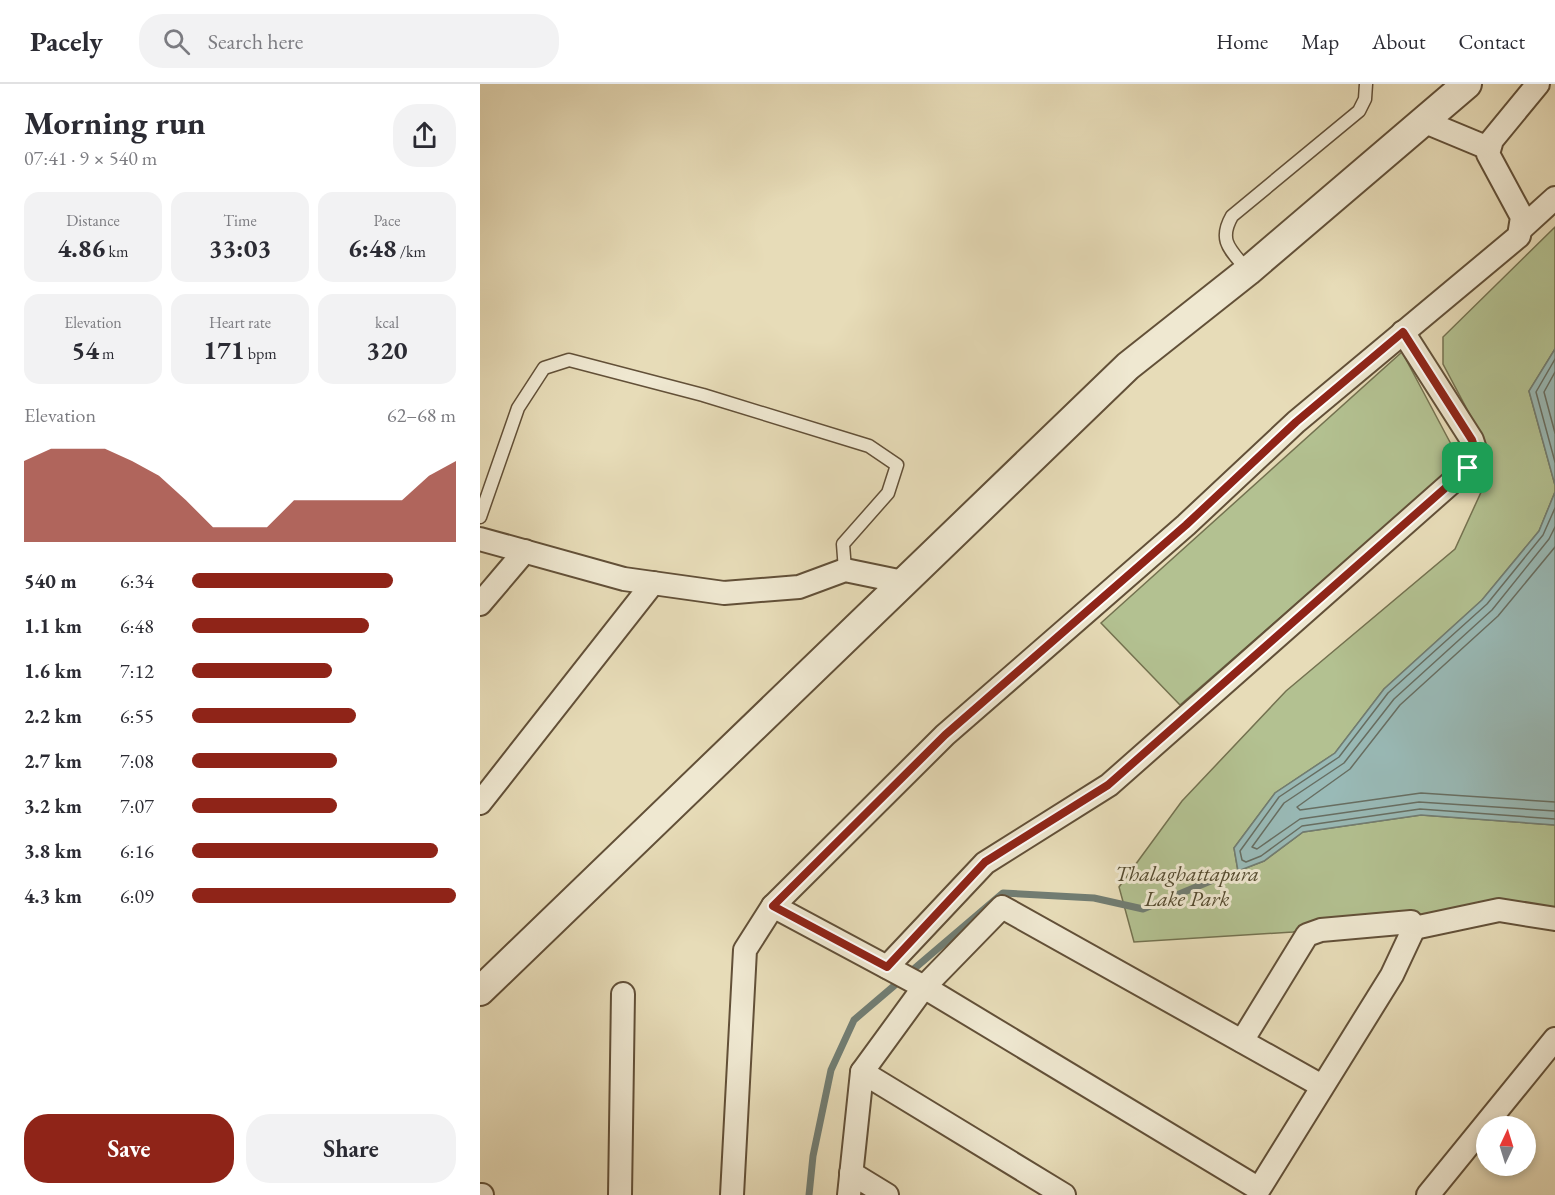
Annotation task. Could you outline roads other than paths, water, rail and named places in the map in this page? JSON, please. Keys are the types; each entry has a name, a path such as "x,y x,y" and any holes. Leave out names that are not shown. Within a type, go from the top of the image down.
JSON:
{"street":[{"path":"480,990 1128,366 1248,271 1467,84"},
{"path":"732,1195 746,950 773,906 945,735 1186,525 1296,422 1519,236 1522,217 1488,154 1488,148 1538,84"},
{"path":"1423,121 1488,148"},
{"path":"1522,228 1555,198"},
{"path":"887,967 985,862 1108,785 1468,468 1475,449 1472,440 1403,332"},
{"path":"480,538 624,579 724,593 800,587 845,570 903,582"},
{"path":"480,604 525,551"},
{"path":"480,803 653,583"},
{"path":"773,906 924,987 1257,1192 1392,975 1414,928 1412,922 1321,930 1307,935 1242,1041"},
{"path":"887,1195 850,1184 862,1072 924,987 1002,907 1322,1086"},
{"path":"1414,928 1499,910 1555,919"},
{"path":"620,1195 623,994"},
{"path":"1428,1195 1555,1039"},
{"path":"862,1072 1064,1195"}],"lane":[{"path":"1248,271 1227,244 1226,227 1232,216 1359,111 1365,99 1366,84"},
{"path":"480,517 518,408 544,368 569,360 704,395 869,446 897,465 888,493 843,544 845,570"}],"water":[{"path":"1555,349 1555,485 1529,391"},
{"path":"1555,492 1555,825 1421,815 1303,832 1264,861 1238,871 1234,848 1275,793 1335,753 1384,689 1482,600 1539,531"}],"waterway":[{"path":"809,1195 813,1156 831,1070 854,1020 1003,893 1094,898 1143,909 1213,880"}],"park label":[{"name":"Thalaghattapura Lake Park","path":"1187,886"}]}
